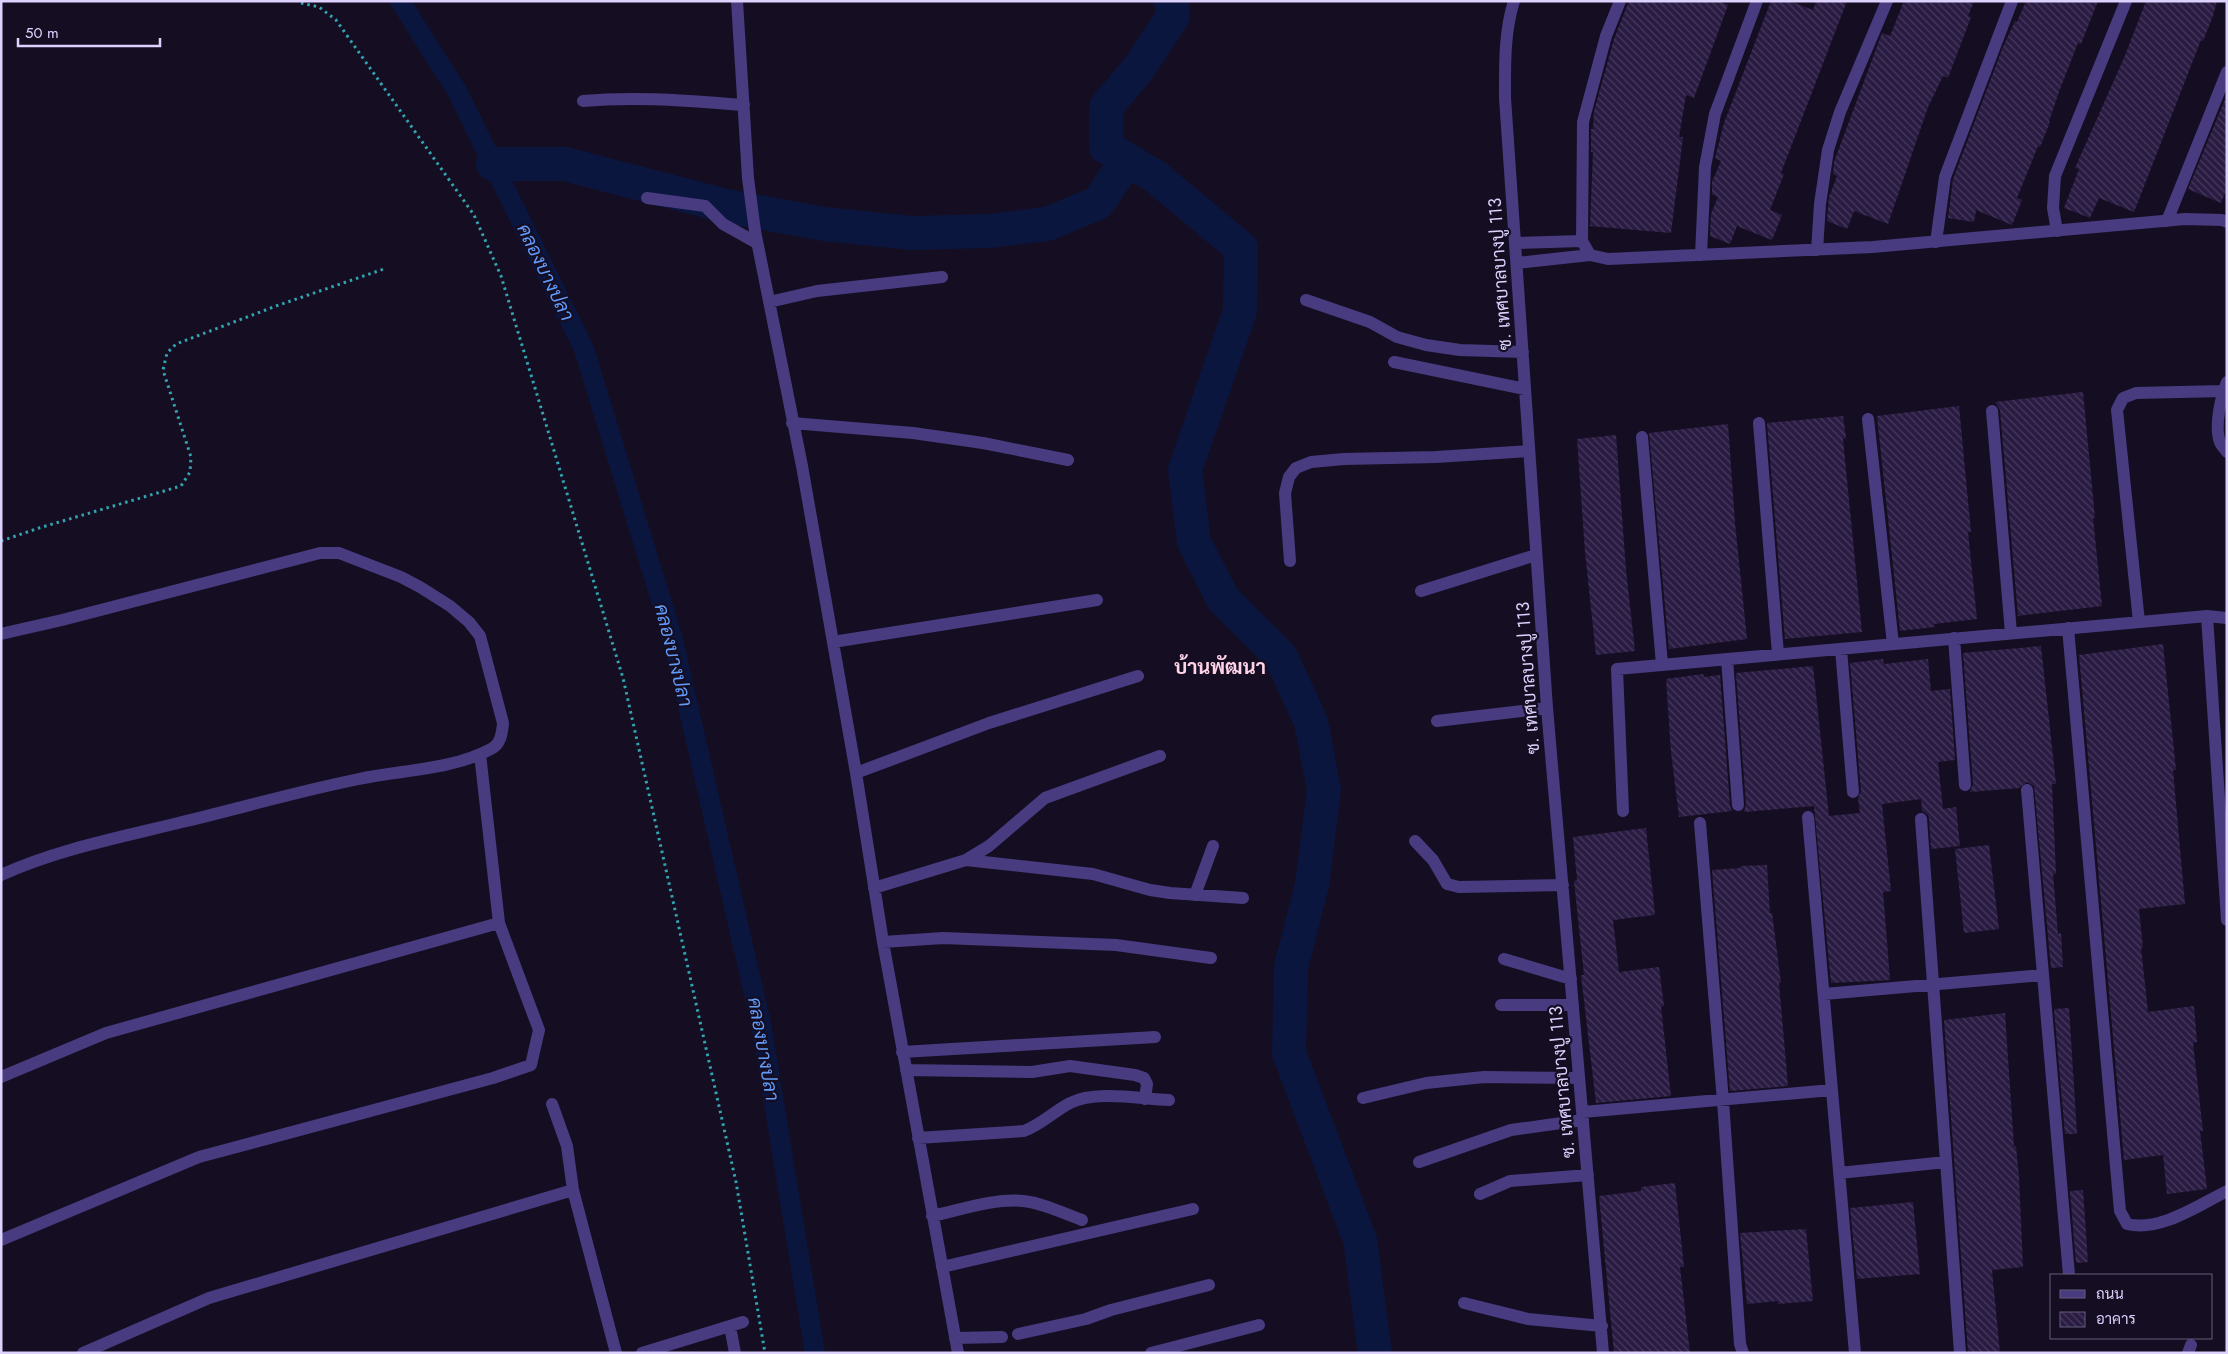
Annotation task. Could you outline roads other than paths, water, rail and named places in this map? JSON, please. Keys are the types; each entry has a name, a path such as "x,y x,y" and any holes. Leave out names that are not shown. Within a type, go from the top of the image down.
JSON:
{"street":[{"path":"737,1 748,178 756,237 802,466 856,773 902,1052 958,1353"},
{"name":"ซ. เทศบาลบางปู 113","path":"1514,1 1509,18 1507,37 1505,98 1547,708 1603,1353"},
{"path":"1590,255 1582,241 1583,122 1606,36 1620,1"},
{"path":"1700,255 1705,167 1715,114 1757,1"},
{"path":"1817,250 1820,204 1828,150 1840,112 1887,1"},
{"path":"1936,242 1945,177 2012,1"},
{"path":"2057,231 2053,208 2055,176 2126,1"},
{"path":"2167,221 2227,72"},
{"path":"582,101 621,97 744,105"},
{"path":"647,198 705,206 728,227 756,237"},
{"path":"1517,263 1590,255 1608,259 1817,250 1936,242 2185,219 2222,220 2227,222"},
{"path":"1516,243 1582,241"},
{"path":"769,302 817,291 942,277"},
{"path":"1306,300 1370,322 1397,338 1426,345 1460,350 1523,352"},
{"path":"1394,362 1525,389"},
{"path":"2139,622 2117,410 2123,398 2136,393 2225,387 2219,416 2220,441 2227,452"},
{"path":"1992,411 2011,633"},
{"path":"1868,419 1893,644"},
{"path":"792,423 913,433 983,443 1068,460"},
{"path":"1758,424 1778,654"},
{"path":"1642,437 1662,664"},
{"path":"1290,561 1284,493 1289,476 1296,468 1311,462 1344,459 1436,457 1529,451"},
{"path":"1,634 320,553 340,553 420,587 450,606 469,622 480,636 503,723 501,738 493,748 442,766 362,778 287,794 103,841 20,867 1,875"},
{"path":"1421,591 1536,554"},
{"path":"833,642 1097,600"},
{"path":"2207,616 2227,920"},
{"path":"1623,811 1617,669 2207,616 2227,618"},
{"path":"2068,628 2120,1212 2126,1224 2140,1227 2170,1219 2227,1191"},
{"path":"1954,638 1965,785"},
{"path":"1841,649 1853,792"},
{"path":"1727,659 1738,805"},
{"path":"856,773 989,724 1138,676"},
{"path":"1436,721 1547,708"},
{"path":"1,1240 199,1156 493,1078 531,1065 538,1030 499,923 480,754"},
{"path":"874,888 966,860 989,846 1044,798 1160,756"},
{"path":"2027,790 2069,1274"},
{"path":"1808,817 1855,1353"},
{"path":"1921,819 1960,1353"},
{"path":"1700,823 1723,1101 1739,1350"},
{"path":"1415,841 1433,860 1447,884 1459,887 1562,885"},
{"path":"1195,895 1213,846"},
{"path":"966,860 1094,874 1150,890 1242,898"},
{"path":"1,1077 106,1033 499,923"},
{"path":"883,942 943,938 1116,944 1211,958"},
{"path":"1504,959 1571,979"},
{"path":"1824,994 2043,976"},
{"path":"1501,1005 1573,1005"},
{"path":"902,1052 1155,1037"},
{"path":"906,1070 1032,1072 1070,1066 1135,1075 1144,1078 1146,1084 1145,1099"},
{"path":"1363,1098 1426,1083 1484,1077 1579,1078"},
{"path":"1419,1162 1512,1130 1583,1116 1832,1090"},
{"path":"918,1138 1024,1131 1040,1125 1071,1102 1088,1098 1119,1097 1169,1100"},
{"path":"552,1104 567,1146 573,1190 616,1353"},
{"path":"1840,1173 1946,1162"},
{"path":"1480,1194 1510,1181 1588,1175"},
{"path":"83,1353 209,1298 573,1190"},
{"path":"932,1216 1008,1200 1025,1201 1082,1220"},
{"path":"942,1267 1193,1210"},
{"path":"1018,1334 1086,1319 1111,1310 1209,1285"},
{"path":"1464,1303 1528,1319 1602,1326"},
{"path":"642,1353 743,1322"},
{"path":"1151,1353 1259,1325"},
{"path":"730,1326 735,1353"},
{"path":"956,1338 1002,1337"}],"waterway":[{"name":"คลองบางปลา","path":"400,1 457,91 584,349 672,636 761,1024 815,1353"},
{"path":"1171,1 1173,16 1139,68 1106,107 1106,147 1156,177 1241,248 1240,311 1185,470 1194,542 1223,599 1281,657 1311,722 1324,790 1312,885 1291,967 1289,1053 1360,1240 1375,1353"},
{"path":"493,164 565,164 726,206 824,224 912,233 989,231 1047,224 1098,203 1127,160"}],"district":[{"name":"บ้านพัฒนา","path":"1220,667"}]}
